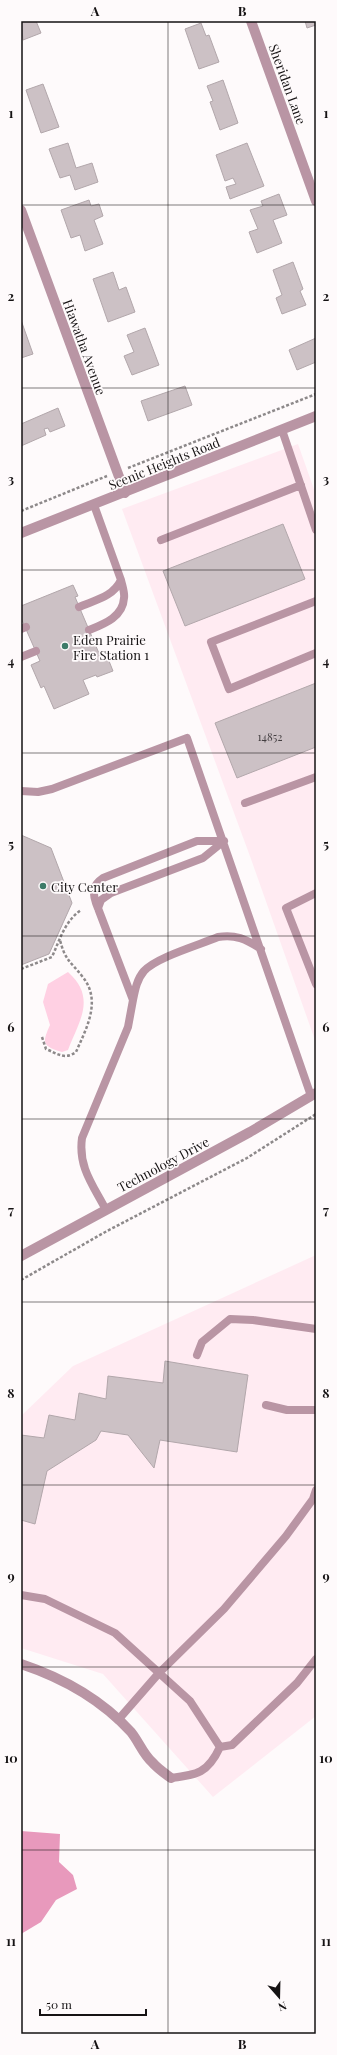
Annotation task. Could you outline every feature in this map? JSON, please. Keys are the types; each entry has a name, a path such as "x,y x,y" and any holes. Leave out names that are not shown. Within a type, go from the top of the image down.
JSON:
{"street":[{"name":"Sheridan Lane","path":"251,21 316,201"},
{"name":"Hiawatha Avenue","path":"21,210 125,493"},
{"name":"Scenic Heights Road","path":"21,533 316,416"},
{"name":"Technology Drive","path":"21,1256 250,1132 314,1095"},
{"path":"21,1664 46,1672 78,1688 106,1708 131,1733 151,1762 171,1778"}],"lane":[{"path":"282,430 316,530"},
{"path":"161,540 301,485"},
{"path":"89,630 106,623 120,611 124,598 120,580 94,505"},
{"path":"80,607 106,596 117,588 120,580"},
{"path":"316,601 211,642 229,689 316,653"},
{"path":"21,656 36,651"},
{"path":"21,791 38,792 52,789 187,738 314,1095"},
{"path":"245,803 316,777"},
{"path":"133,1000 98,908 93,889 103,878 196,841 224,841"},
{"path":"98,908 101,900 105,896 203,858 224,841"},
{"path":"316,892 286,908 316,984"},
{"path":"106,1210 87,1174 80,1152 82,1138 128,1026 138,980 144,971 153,964 218,937 229,935 240,937 261,949"},
{"path":"197,1355 202,1342 230,1319 253,1320 316,1329"},
{"path":"266,1405 287,1410 316,1410"},
{"path":"118,1720 159,1672 224,1609 286,1536 313,1499 316,1490"},
{"path":"21,1595 45,1599 115,1633 190,1701 220,1747"},
{"path":"171,1778 192,1776 207,1769 220,1747 232,1745 297,1683 316,1659"}],"path":[{"path":"21,510 316,394"},
{"path":"21,969 52,957 72,916 81,910"},
{"path":"42,1037 42,1042 46,1050 63,1057 72,1055 76,1052 92,1012 92,997 89,984 64,955 60,940"},
{"path":"21,1280 107,1231 247,1158 316,1114"}],"shaded area":[{"path":"298,444 316,495 316,1043 251,859 122,509"},
{"path":"68,972 77,982 82,991 84,1000 83,1010 68,1050 62,1052 47,1046 45,1040 50,1025 43,1002 48,984"},
{"path":"316,1255 316,1716 213,1797 103,1674 21,1648 21,1416 73,1366"},
{"path":"21,1831 60,1834 59,1862 73,1875 77,1889 56,1900 41,1922 21,1934"}],"building":[{"path":"21,21 36,21 41,33 23,40"},
{"path":"305,21 316,21 316,25 307,28"},
{"path":"201,23 206,36 209,35 219,62 199,69 185,29"},
{"path":"223,80 238,123 220,130 210,102 213,101 207,86"},
{"path":"43,84 59,127 41,133 26,90"},
{"path":"68,143 76,168 92,163 98,182 75,190 70,175 60,178 49,149"},
{"path":"247,143 264,186 230,199 226,187 236,184 233,178 225,181 216,155"},
{"path":"279,194 287,215 273,220 282,243 257,253 249,232 258,229 250,210 263,206 261,201"},
{"path":"89,200 91,206 99,204 103,216 94,220 103,244 85,251 80,235 71,238 61,210"},
{"path":"293,262 303,289 300,291 306,305 282,314 276,298 282,295 273,270"},
{"path":"113,272 119,290 126,287 135,312 108,322 93,279"},
{"path":"21,320 33,354 21,358"},
{"path":"145,328 159,365 132,375 124,356 134,352 127,335"},
{"path":"316,338 316,362 297,370 289,350"},
{"path":"185,386 192,405 148,421 141,401"},
{"path":"58,408 65,426 50,432 48,428 44,429 46,435 21,446 21,424"},
{"path":"283,524 305,579 185,626 163,571"},
{"name":"Eden Prairie Fire Station 1","path":"73,585 78,596 75,597 101,658 107,656 113,671 83,680 89,694 54,709 44,686 41,688 31,665 40,661 21,618 21,606"},
{"path":"316,683 316,747 237,778 215,723"},
{"name":"City Center","path":"21,835 51,848 72,903 49,954 21,965"},
{"path":"165,1361 248,1375 237,1452 160,1440 154,1468 128,1435 101,1431 96,1440 47,1471 35,1524 21,1520 21,1435 44,1438 49,1415 75,1420 79,1393 106,1399 108,1376 163,1383"}],"place":[{"name":"Eden Prairie Fire Station 1","path":"65,646"},
{"name":"City Center","path":"43,886"}]}
